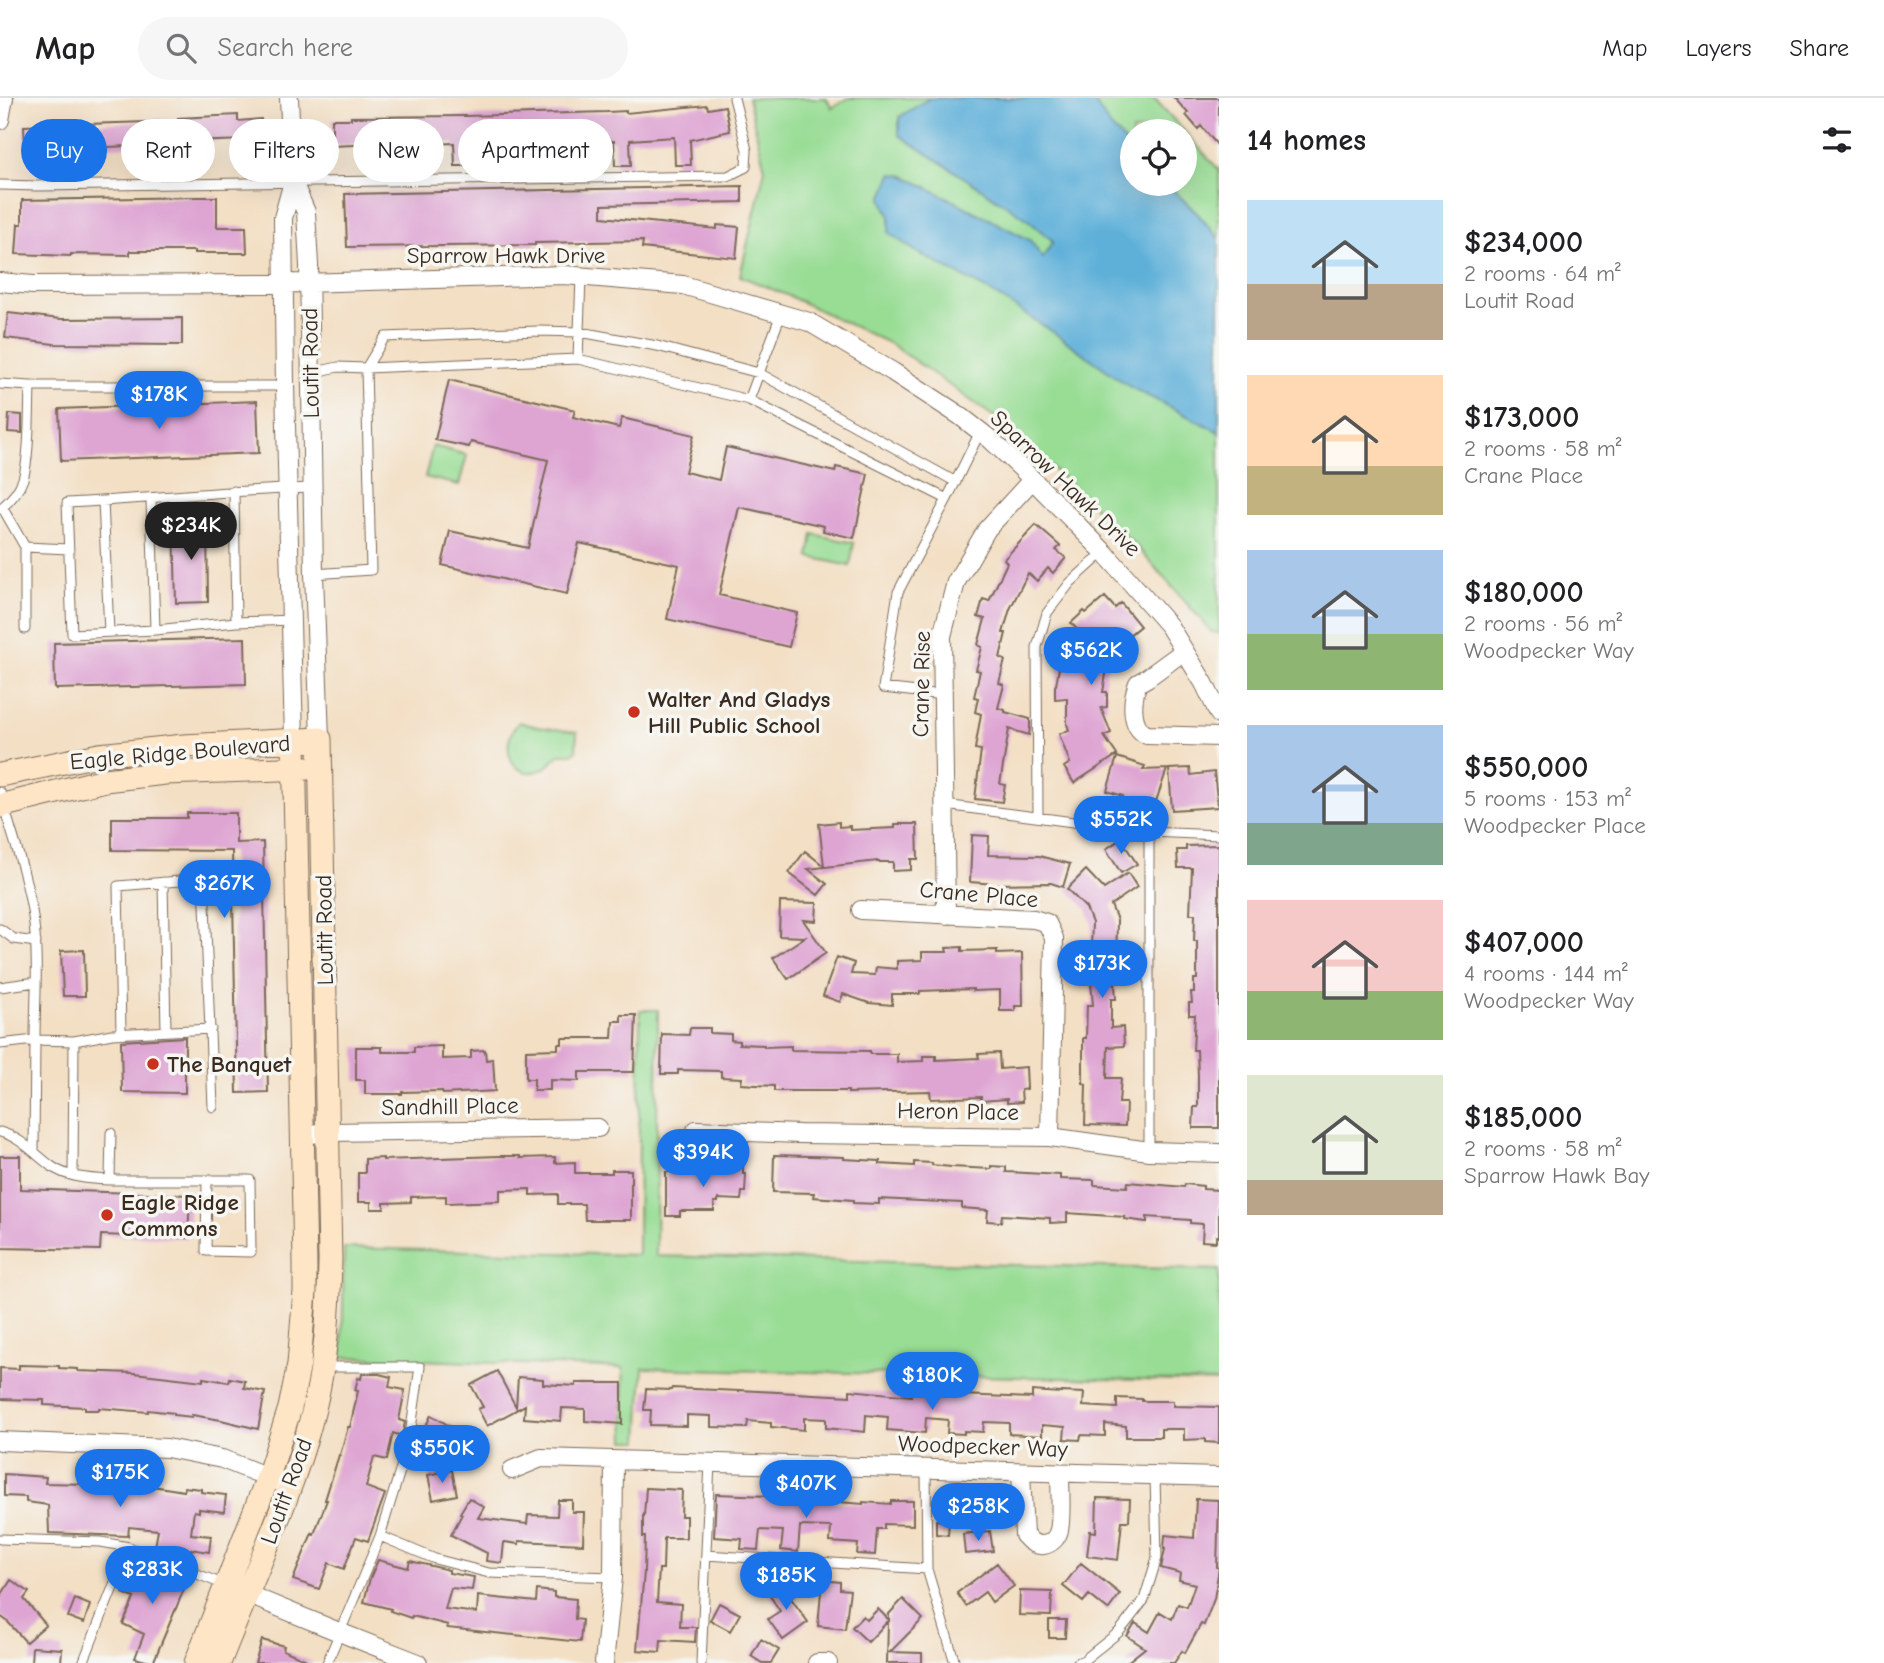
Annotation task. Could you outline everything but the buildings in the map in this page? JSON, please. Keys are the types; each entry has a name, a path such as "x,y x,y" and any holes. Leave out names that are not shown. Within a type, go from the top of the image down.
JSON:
{"street":[{"path":"0,120 4,98"},
{"name":"Loutit Road","path":"289,98 290,119"},
{"name":"Loutit Road","path":"196,1663 291,1486 313,1413 327,1331 330,1281 328,1132 309,283 306,212 293,182"},
{"name":"Loutit Road","path":"219,1663 268,1477 290,1408 299,1364 305,1291 283,218 293,182"},
{"name":"Sparrow Hawk Drive","path":"0,282 33,285 284,284 564,275 683,285 809,322 894,372 959,415 1022,469 1104,552 1169,626 1204,683 1219,714"},
{"name":"Crane Rise","path":"946,915 943,636 956,582 987,529 1032,480"},
{"path":"1184,651 1138,683 1134,702 1136,724 1142,733 1147,735 1219,737"},
{"name":"Eagle Ridge Boulevard","path":"0,775 99,755 184,746 320,739"},
{"name":"Eagle Ridge Boulevard","path":"1,801 105,779 165,773 320,768"},
{"name":"Crane Place","path":"861,911 1034,919 1046,923 1054,938 1050,1137"},
{"name":"Sandhill Place","path":"302,1135 328,1132 598,1128"},
{"name":"Heron Place","path":"696,1130 1050,1137 1149,1151 1219,1153"},
{"path":"0,1441 167,1448 222,1459 291,1486"},
{"name":"Woodpecker Way","path":"512,1470 541,1458 1219,1477"},
{"path":"604,1663 613,1577 614,1460"},
{"path":"1021,1472 1024,1535 1038,1545 1047,1545 1059,1531 1060,1473"},
{"path":"237,1590 418,1663"},
{"path":"817,1663 828,1663"}],"lane":[{"path":"339,181 727,176 746,167 747,150 734,98"},
{"path":"0,185 293,182"},
{"path":"578,359 581,277"},
{"path":"749,400 781,314"},
{"path":"314,574 371,570 366,368 385,337 580,332 657,346 759,373 956,482"},
{"path":"311,373 338,367 578,359 749,400 947,499"},
{"path":"0,383 30,386 285,386"},
{"path":"25,629 25,547 1,508 11,500 23,479 30,386"},
{"path":"943,695 883,688 898,592 980,432"},
{"path":"292,620 236,622 155,631 72,634 67,503 313,488"},
{"path":"234,491 236,622"},
{"path":"151,499 155,631"},
{"path":"103,501 109,632"},
{"path":"25,547 69,549"},
{"path":"1038,817 1037,647 1047,613 1070,583 1104,552"},
{"path":"1,801 27,889 36,942 34,1151"},
{"path":"945,805 1149,832 1219,835"},
{"path":"1149,832 1149,1151"},
{"path":"121,1033 118,886 204,879 213,1107"},
{"path":"163,882 166,1031"},
{"path":"2,934 14,939 36,942"},
{"path":"0,987 36,982"},
{"path":"0,1044 35,1040 74,1041 121,1033 211,1029"},
{"path":"73,1175 74,1041"},
{"path":"0,1132 34,1151 53,1168 82,1178 250,1180 251,1252 206,1251 207,1180"},
{"path":"110,1180 111,1133"},
{"path":"322,1367 420,1367 409,1442 380,1536 327,1663"},
{"path":"701,1663 710,1461"},
{"path":"926,1468 927,1569 955,1663"},
{"path":"1077,1663 1119,1632 1144,1600 1157,1558 1155,1476"},
{"path":"380,1536 435,1559 489,1573 613,1577"},
{"path":"0,1539 101,1542 129,1547 237,1590"},
{"path":"83,1663 129,1547"},
{"path":"706,1555 927,1569"}],"green space":[{"path":"748,98 826,98 832,108 848,98 1154,98 1173,119 1120,119 1120,196 1197,196 1197,145 1219,170 1219,633 1212,632 1138,548 1007,426 891,344 740,276 765,169"},
{"path":"433,446 467,455 459,485 425,477"},
{"path":"813,534 854,543 850,566 809,557"},
{"path":"519,722 577,732 576,751 572,754 560,754 543,769 523,771 516,767 509,750 512,731"},
{"path":"640,1010 658,1010 656,1256 1219,1270 1219,1382 643,1368 639,1441 625,1441 623,1368 342,1357 344,1248 638,1255"}],"water":[{"path":"930,98 1092,98 1120,136 1120,196 1179,196 1219,239 1219,432 1130,387 988,290 918,253 889,233 890,217 882,199 892,174 903,175 1030,240 1043,258 1053,241 1024,217 899,135 899,117"}],"place":[{"name":"Walter And Gladys Hill Public School","path":"634,712"},
{"name":"The Banquet","path":"153,1064"},
{"name":"Eagle Ridge Commons","path":"107,1215"}]}
